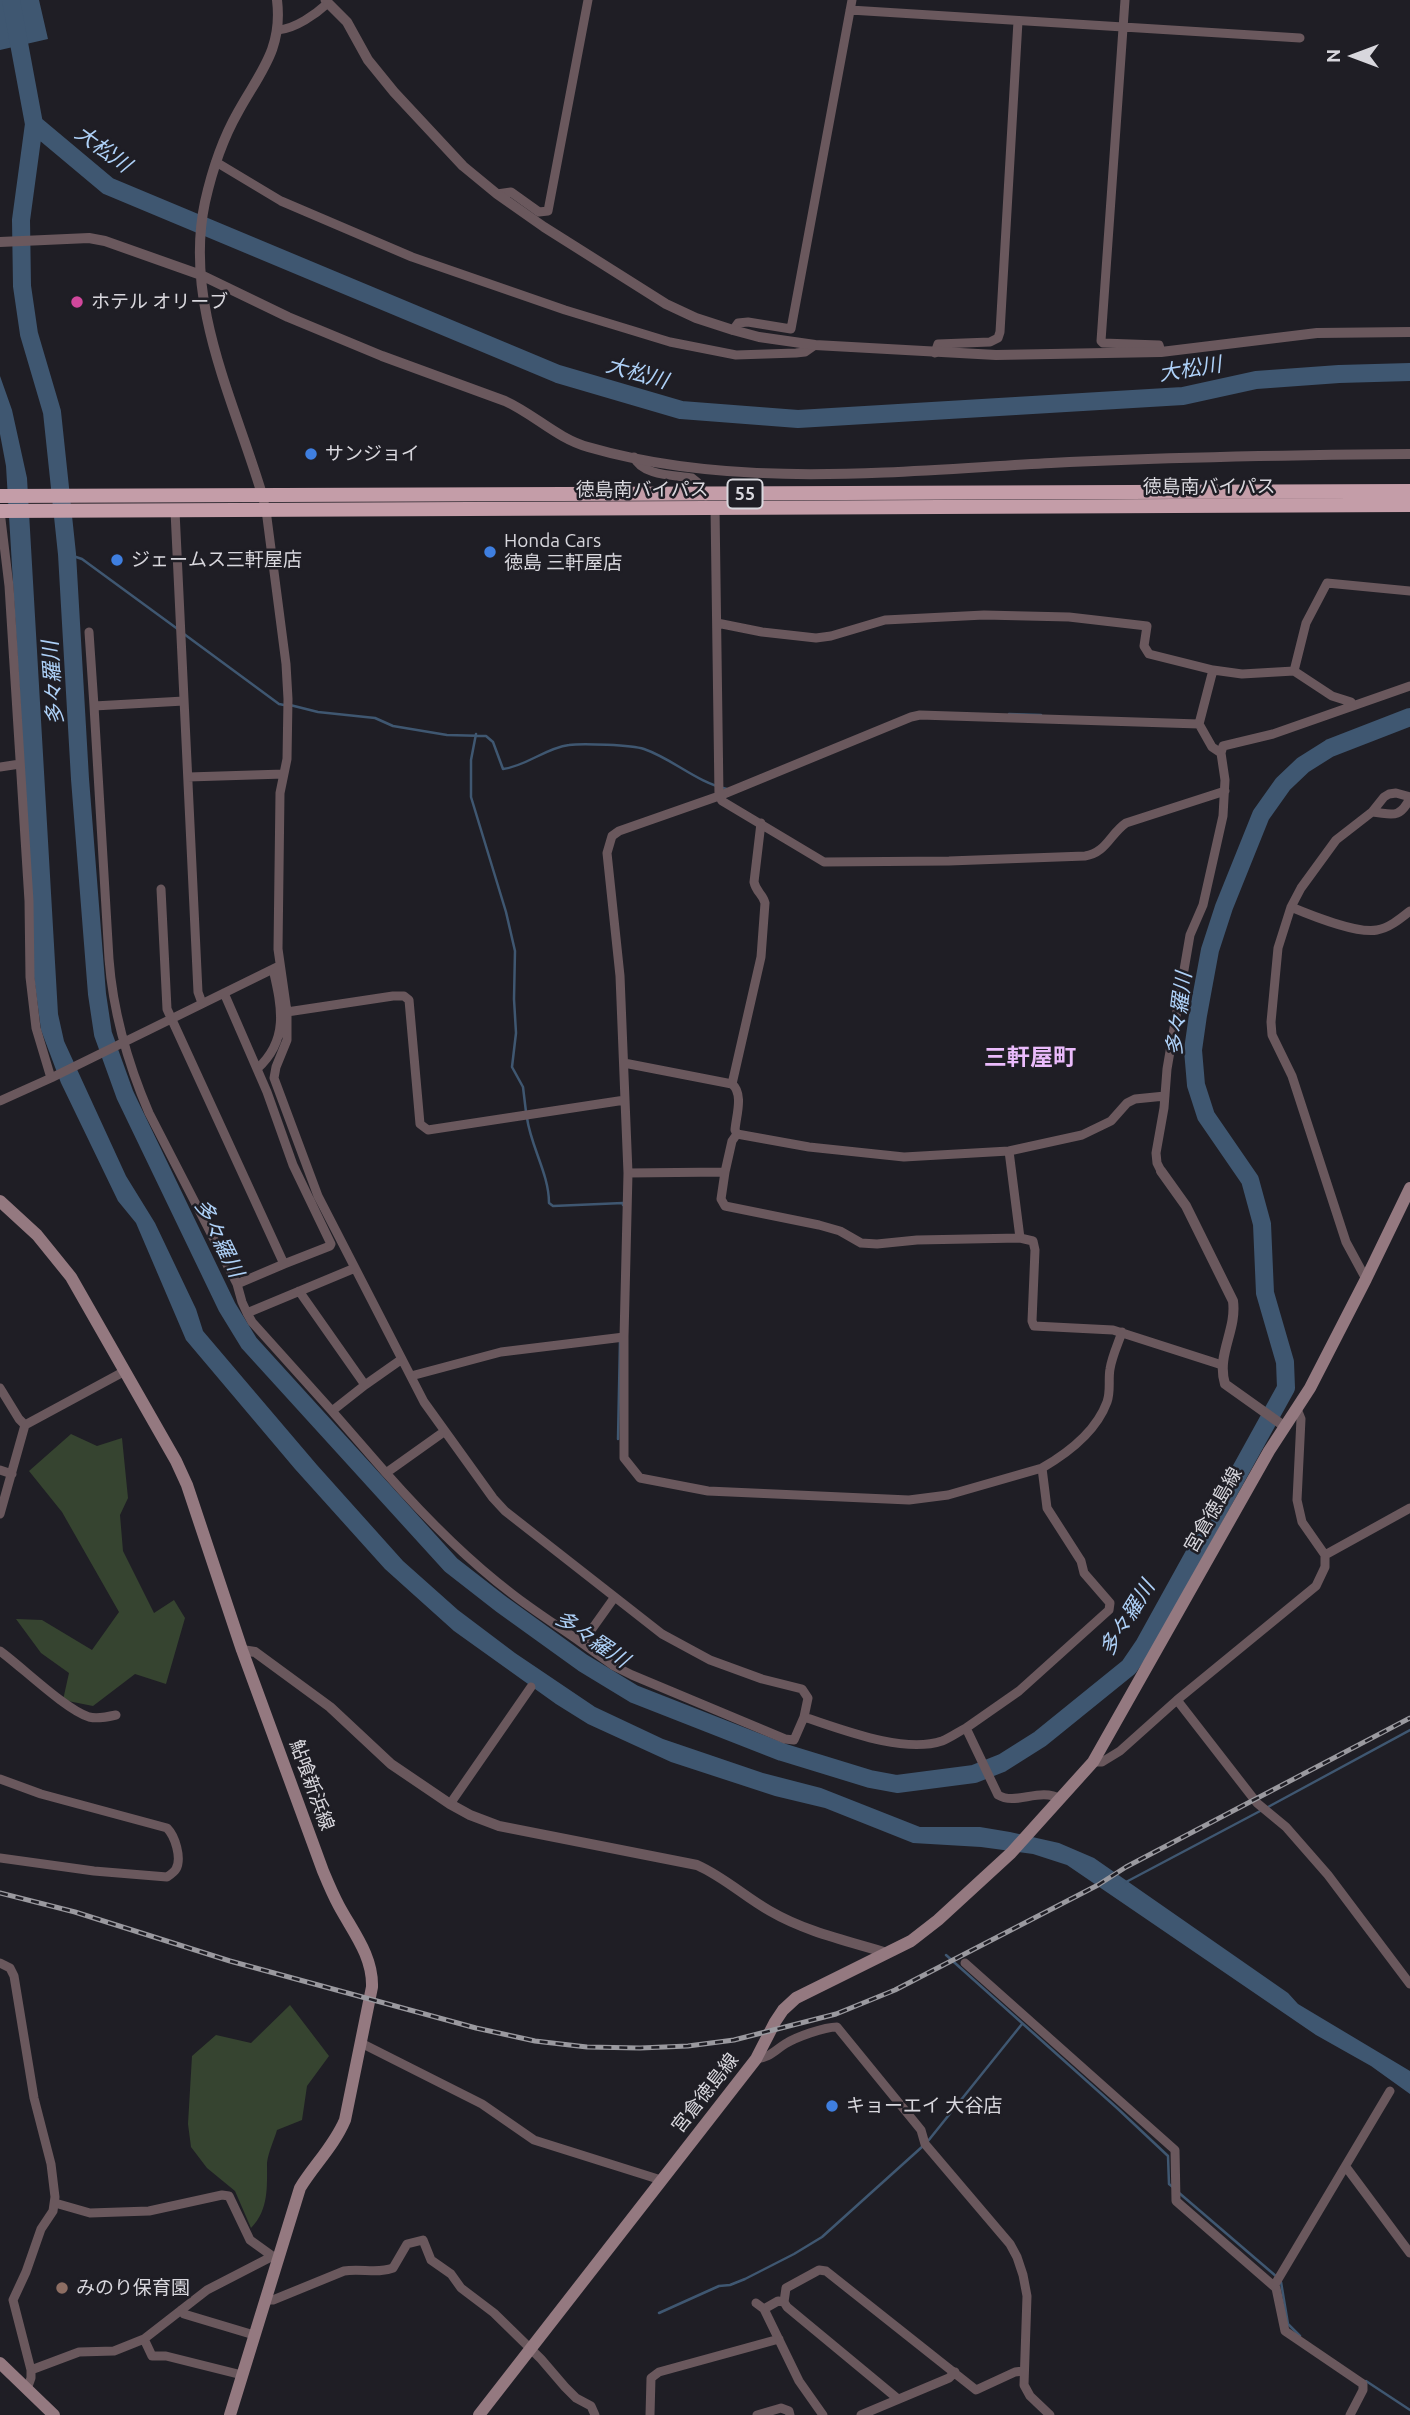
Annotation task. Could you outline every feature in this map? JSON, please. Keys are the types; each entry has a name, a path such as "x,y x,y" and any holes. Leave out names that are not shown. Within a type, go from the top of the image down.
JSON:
{"highway":[{"name":"徳島南バイパス","path":"2,505 262,496 1410,491"},
{"name":"徳島南バイパス","path":"81,503 175,511 1410,505"}],"main road":[{"name":"宮倉徳島線","path":"479,2415 756,2059 775,2021 796,1998 911,1941 939,1920 1011,1853 1093,1762 1282,1425 1297,1409 1366,1279 1410,1188"},
{"name":"鮎喰新浜線","path":"0,1201 37,1235 71,1277 176,1461 187,1485 242,1650 323,1871 337,1904 370,1962 372,1987 345,2120 337,2138 300,2189 274,2258 265,2300 230,2415"},
{"path":"0,2363 54,2415"}],"street":[{"path":"257,1069 270,1054 281,1034 282,1021 276,967 280,793 287,759 286,664 266,510 217,359 200,271 205,204 215,167 237,113 275,47 278,30 277,0"},
{"path":"497,194 510,192 539,212 548,211 588,0"},
{"path":"1125,0 1101,341 1159,345 1161,352"},
{"path":"278,30 286,29 321,10 327,1 346,22 368,60 394,92 463,166 497,194 544,228 667,304 696,318 759,337 815,345 996,355 1161,352 1317,333 1410,332"},
{"path":"733,330 738,323 748,322 791,329 851,5 1018,21 1300,38"},
{"path":"935,352 938,344 990,342 998,338 1000,332 1018,21"},
{"path":"215,167 281,201 412,257 578,314 670,342 736,355 805,352 815,345"},
{"path":"3,242 89,237 200,271 288,317 522,408 585,447 715,470 835,475 1214,456 1410,454"},
{"path":"634,457 637,465 644,470 692,478 717,509 719,796 722,801 824,862 1085,856 1103,849 1116,829 1126,823 1225,791"},
{"path":"2,505 29,901 32,1003 36,1028 53,1077"},
{"path":"175,511 197,978 202,1003"},
{"path":"1294,671 1306,623 1327,583 1410,591"},
{"path":"718,623 762,632 816,638 885,620 984,615 1069,617 1147,626 1144,646 1149,654 1213,670 1254,674 1294,671 1332,696 1353,705"},
{"path":"89,632 108,959 121,1043 149,1113 237,1284 252,1322 415,1506 511,1593 614,1666 785,1739 794,1740 804,1717 808,1698 802,1689 762,1679 710,1660 652,1628 505,1511 424,1402 312,1184 276,1087 276,1067 287,1040 287,1012 276,967"},
{"path":"1213,670 1199,724 1212,747 1221,753"},
{"path":"1282,1425 1225,1384 1222,1365 1234,1317 1233,1301 1186,1206 1157,1163 1167,1069 1189,935 1203,905 1223,816 1223,747 1273,734 1410,685"},
{"path":"93,706 184,701"},
{"path":"1122,1332 1109,1370 1110,1389 1107,1403 1080,1441 1042,1468 948,1495 909,1500 708,1491 640,1478 624,1458 622,1443 628,1173 620,976 608,844 612,836 619,831 719,796 920,715 1199,724"},
{"path":"0,767 20,764"},
{"path":"188,777 284,774"},
{"path":"1366,1279 1346,1242 1292,1076 1272,1035 1271,1022 1278,948 1301,888 1336,840 1372,812 1389,794 1410,798 1400,812 1391,816 1372,812"},
{"path":"732,1084 761,957 765,904 764,896 756,890 754,882 761,824"},
{"path":"161,889 167,1009 284,1264"},
{"path":"1292,907 1330,921 1371,931 1385,927 1410,911"},
{"path":"0,1101 276,967"},
{"path":"224,993 257,1069 293,1165 331,1244 237,1284"},
{"path":"287,1012 393,996 404,996 409,1000 420,1124 428,1130 625,1100"},
{"path":"624,1063 737,1087 737,1134"},
{"path":"737,1134 810,1147 904,1157 1009,1151 1082,1135 1111,1121 1127,1103 1135,1099 1165,1096"},
{"path":"737,1134 732,1140 725,1172 721,1199 725,1206 819,1225 840,1231 861,1243 1020,1238 1032,1241 1035,1250 1034,1326 1100,1328 1122,1332 1222,1365"},
{"path":"1009,1151 1020,1238"},
{"path":"628,1173 725,1172"},
{"path":"247,1312 355,1268"},
{"path":"299,1291 365,1385"},
{"path":"411,1376 501,1352 624,1337"},
{"path":"332,1410 402,1359"},
{"path":"0,1514 26,1425 125,1371"},
{"path":"0,1388 19,1419 26,1425"},
{"path":"1093,1762 1102,1762 1120,1751 1177,1700 1316,1586 1325,1567 1325,1555 1302,1522 1297,1500 1301,1419 1297,1409"},
{"path":"386,1473 445,1431"},
{"path":"804,1717 879,1741 943,1741 1019,1691 1109,1610 1110,1603 1084,1573 1082,1561 1047,1508 1042,1468"},
{"path":"0,1470 12,1474"},
{"path":"1325,1555 1410,1508"},
{"path":"582,1643 614,1598"},
{"path":"242,1650 255,1652 330,1707 391,1764 470,1815 499,1826 697,1865 717,1874 789,1921 887,1953"},
{"path":"0,1651 75,1710 90,1717 116,1715"},
{"path":"450,1804 531,1687"},
{"path":"1177,1700 1248,1791 1286,1827 1328,1875 1410,1984"},
{"path":"966,1728 990,1781 1003,1799 1046,1794 1061,1800"},
{"path":"0,1779 41,1794 167,1828 172,1832 179,1860 176,1870 167,1877 94,1871 0,1858"},
{"path":"0,1963 10,1968 14,1976 34,2098 51,2164 55,2203 41,2229 13,2300 31,2371 27,2389"},
{"path":"965,1963 1175,2150 1176,2201 1277,2282"},
{"path":"756,2059 766,2058 788,2042 824,2027 837,2027 921,2130 925,2144 1010,2244 1023,2275 1027,2296 1024,2385 1030,2396 1050,2415"},
{"path":"361,2043 482,2104 534,2140 661,2180"},
{"path":"1350,2415 1363,2390 1363,2384 1285,2331 1281,2322 1277,2282 1390,2091"},
{"path":"1346,2167 1389,2221 1410,2253"},
{"path":"31,2371 68,2355 114,2351 144,2339 208,2290 274,2258 250,2240 229,2196 222,2195 161,2210 90,2214 55,2203"},
{"path":"265,2300 273,2300 344,2271 393,2269 407,2244 423,2240 431,2260 451,2274 461,2288 495,2313 531,2348 565,2388 590,2406 595,2415"},
{"path":"898,2399 786,2307 786,2288 819,2270 826,2271 976,2390 1023,2371"},
{"path":"784,2302 760,2306 799,2381 822,2415"},
{"path":"181,2310 184,2314 254,2336"},
{"path":"144,2339 152,2356 166,2356 242,2375"},
{"path":"650,2415 651,2378 659,2372 779,2339"},
{"path":"861,2415 949,2378 954,2372"},
{"path":"757,2415 781,2408 789,2411 790,2415"}],"green space":[{"path":"71,1434 97,1446 122,1438 128,1498 120,1515 123,1551 154,1613 174,1600 185,1618 166,1684 135,1674 93,1706 63,1700 69,1673 41,1653 16,1619 42,1620 92,1650 119,1612 62,1512 29,1471"},
{"path":"290,2005 329,2056 307,2086 302,2120 277,2130 268,2159 264,2206 251,2228 235,2191 207,2168 191,2147 188,2124 192,2056 216,2035 251,2043"}],"water":[{"path":"0,0 39,0 48,39 0,50"},
{"path":"0,376 12,410 27,478 58,1014 64,1041 126,1176 155,1223 196,1309 203,1331 403,1561 458,1610 515,1653 595,1707 663,1739 763,1773 821,1788 920,1827 980,1827 1010,1832 1059,1843 1094,1858 1288,1993 1298,2004 1410,2071 1410,2094 1371,2066 1316,2035 1067,1865 1033,1854 981,1847 913,1843 825,1808 775,1796 671,1762 588,1724 454,1631 385,1569 295,1469 186,1340 136,1223 118,1201 61,1083 41,1030 34,977 6,466 0,434"}],"waterway":[{"name":"多々羅川","path":"11,0 34,124 21,220 22,286 29,334 52,412 67,554 80,779 97,994 103,1034 125,1095 227,1307 249,1343 451,1565 583,1663 634,1694 782,1752 870,1779 897,1784 974,1774 1002,1763 1040,1739 1129,1667 1144,1645 1286,1388 1285,1362 1265,1293 1262,1224 1250,1180 1206,1116 1196,1085 1193,1050 1210,950 1261,815 1283,784 1303,765 1330,748 1410,717"},
{"name":"大松川","path":"34,124 108,186 558,374 681,410 798,419 1183,396 1256,380 1410,372"},
{"path":"67,554 82,559 179,630"},
{"path":"184,634 284,705"},
{"path":"290,705 318,712 375,718 393,726 447,735 486,736 493,742 503,769 569,745 644,749 705,781 727,789"},
{"path":"1009,714 1041,715"},
{"path":"476,734 471,760 471,797 515,951 516,1033 512,1067 523,1087 526,1112"},
{"path":"527,1118 546,1182 549,1203 553,1206 623,1205"},
{"path":"618,1439 620,1341"},
{"path":"1268,1807 1410,1730"},
{"path":"1126,1882 1262,1810"},
{"path":"946,1955 1168,2156 1169,2184 1174,2188"},
{"path":"928,2141 1022,2024"},
{"path":"659,2313 719,2286 745,2279 822,2237 923,2146"},
{"path":"1178,2192 1277,2277"},
{"path":"1281,2282 1288,2324 1300,2336"},
{"path":"1366,2381 1410,2410"}],"railway":[{"path":"0,1893 75,1912 230,1961 476,2028 535,2041 587,2047 688,2046 734,2040 836,2014 895,1990 1410,1718"}],"place":[{"name":"ホテル オリーブ","path":"77,302"},
{"name":"サンジョイ","path":"311,454"},
{"name":"Honda Cars 徳島 三軒屋店","path":"490,552"},
{"name":"ジェームス三軒屋店","path":"117,560"},
{"name":"キョーエイ 大谷店","path":"832,2106"},
{"name":"みのり保育園","path":"62,2288"}],"district":[{"name":"三軒屋町","path":"1030,1057"}]}
